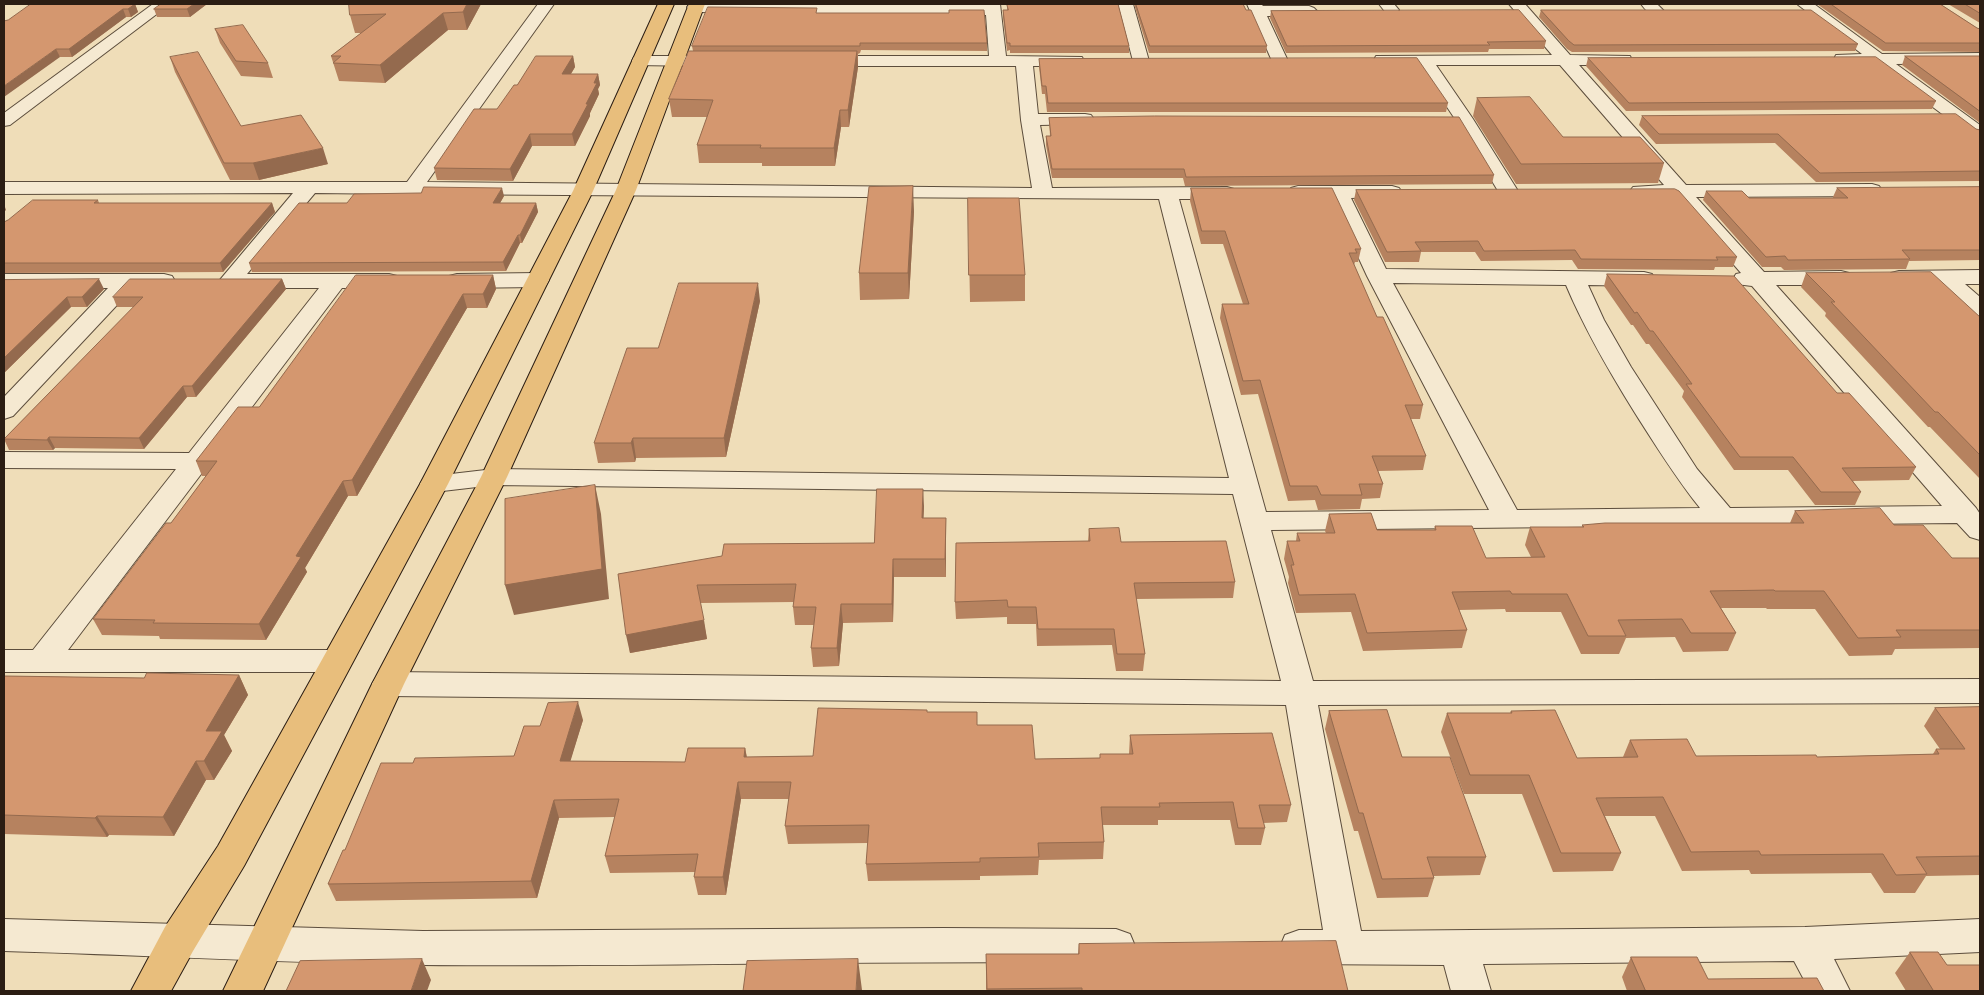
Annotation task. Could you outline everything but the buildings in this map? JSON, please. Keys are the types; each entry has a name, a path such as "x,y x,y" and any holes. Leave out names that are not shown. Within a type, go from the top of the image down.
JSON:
{"main road":[{"path":"151,991 179,939 231,856 434,484 583,191 666,4"},
{"path":"242,991 388,684 494,477 626,190 696,6"}],"street":[{"path":"411,190 546,4"},
{"path":"1125,4 1141,61"},
{"path":"132,5 161,5"},
{"path":"5,119 161,5"},
{"path":"696,6 994,7 998,62"},
{"path":"1280,61 1256,7 1324,10"},
{"path":"1372,10 1389,7 1410,10"},
{"path":"1515,8 1542,10"},
{"path":"1515,8 1617,118 1973,522"},
{"path":"1647,8 1676,10"},
{"path":"1804,8 1980,133"},
{"path":"1830,60 1980,58"},
{"path":"1367,60 1643,60"},
{"path":"1424,60 1464,119 1517,191 1488,192"},
{"path":"640,61 725,61"},
{"path":"803,61 1092,61"},
{"path":"1122,61 1161,61"},
{"path":"1260,61 1300,61"},
{"path":"1024,62 1030,120 1043,194"},
{"path":"1927,116 1957,116"},
{"path":"1030,120 1106,118"},
{"path":"1445,118 1464,119"},
{"path":"1617,118 1637,118"},
{"path":"4,188 309,188 1043,194 1243,193"},
{"path":"26,206 48,188"},
{"path":"309,188 221,281 538,280"},
{"path":"1622,191 1893,189"},
{"path":"1281,192 1408,192"},
{"path":"1338,192 1378,276 1507,518"},
{"path":"1167,193 1300,693 1345,947"},
{"path":"1378,276 1661,279"},
{"path":"1944,277 1980,309"},
{"path":"1728,279 1980,277"},
{"path":"1574,278 1592,320 1619,367 1687,474 1722,516"},
{"path":"4,281 183,281"},
{"path":"4,411 127,281"},
{"path":"42,661 336,282"},
{"path":"4,460 197,461"},
{"path":"434,484 494,477 1245,486"},
{"path":"1255,521 1722,516 1973,522"},
{"path":"4,661 336,661"},
{"path":"388,684 1300,693 1980,691"},
{"path":"4,935 422,948 649,949 1038,945 1153,947"},
{"path":"1268,948 1805,944 1980,936"},
{"path":"1805,944 1830,991"},
{"path":"1458,948 1471,991"}]}
